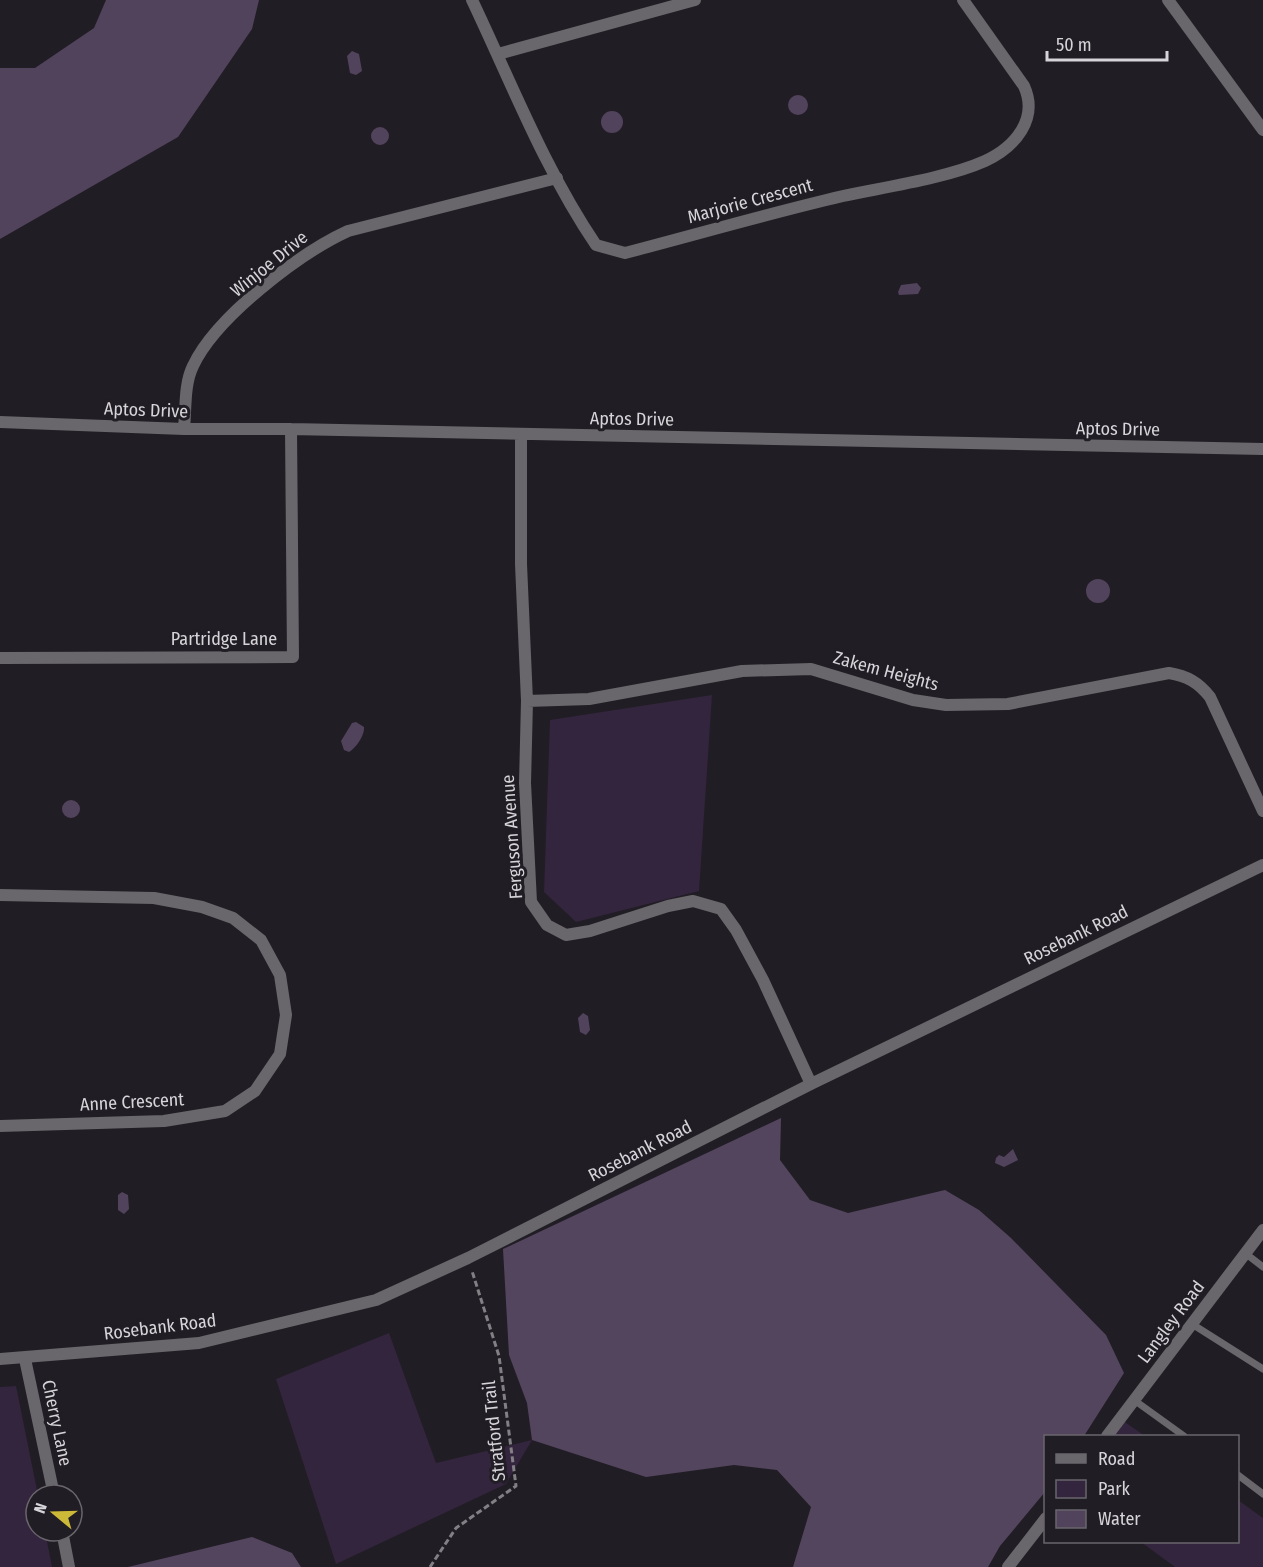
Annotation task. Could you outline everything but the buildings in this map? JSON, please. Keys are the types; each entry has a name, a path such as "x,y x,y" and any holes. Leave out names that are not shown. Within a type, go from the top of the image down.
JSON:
{"street":[{"name":"Marjorie Crescent","path":"472,0 557,178 596,245 625,253 986,160 1015,140 1030,117 1031,100 1024,86 963,0"},
{"path":"498,54 695,0"},
{"path":"1168,0 1263,130"},
{"name":"Winjoe Drive","path":"184,429 188,382 200,354 228,321 278,275 317,246 348,231 557,178"},
{"name":"Aptos Drive","path":"0,422 184,429 291,429 1263,449"},
{"name":"Partridge Lane","path":"0,658 293,657 291,429"},
{"name":"Ferguson Avenue","path":"521,435 520,564 527,701 525,783 531,902 547,925 566,934 590,931 668,906 693,901 721,909 736,930 763,980 811,1084"},
{"name":"Zakem Heights","path":"527,701 589,699 742,671 811,669 912,700 946,705 1008,704 1169,673 1185,676 1201,685 1210,697 1263,811"},
{"name":"Rosebank Road","path":"0,1359 25,1359 199,1343 376,1300 468,1258 811,1084 1263,865"},
{"name":"Anne Crescent","path":"0,895 154,898 202,907 233,918 261,940 280,975 286,1015 280,1054 255,1091 225,1111 164,1121 0,1126"},
{"name":"Langley Road","path":"1108,1435 1263,1230"},
{"name":"Cherry Lane","path":"25,1359 51,1483"},
{"path":"1008,1567 1044,1521"},
{"path":"64,1543 69,1567"}],"lane":[{"path":"1245,1253 1263,1267"},
{"path":"1192,1324 1263,1369"},
{"path":"1134,1400 1181,1435"},
{"path":"1239,1477 1263,1494"}],"path":[{"name":"Stratford Trail","path":"430,1567 456,1528 516,1486 500,1356 468,1258"}],"green space":[{"path":"712,695 699,891 576,922 544,892 550,720"},
{"path":"389,1333 436,1463 532,1440 506,1484 336,1564 276,1379"},
{"path":"16,1386 36,1483 24,1483 24,1543 47,1543 52,1567 0,1567 0,1387"},
{"path":"1119,1418 1144,1435 1107,1435"},
{"path":"1239,1501 1263,1518 1263,1567 1175,1567 1142,1543 1239,1543"}],"shaded area":[{"path":"781,1118 780,1160 810,1200 848,1213 945,1190 979,1210 1011,1238 1106,1335 1124,1373 1085,1435 1044,1435 1044,1493 1000,1546 988,1567 793,1567 811,1507 777,1470 734,1465 646,1477 532,1440 527,1403 509,1355 503,1249"},
{"path":"252,1537 292,1553 301,1567 128,1567"}],"water":[{"path":"106,0 259,0 252,29 178,137 0,239 0,68 35,68 94,28"},
{"path":"352,51 359,54 362,71 356,75 350,73 347,56"},
{"path":"798,95 805,98 808,105 805,112 798,115 791,112 788,105 791,98"},
{"path":"612,111 622,118 623,122 616,132 612,133 602,126 601,122 608,112"},
{"path":"380,127 386,130 389,136 386,142 380,145 374,142 371,136 374,130"},
{"path":"917,283 921,288 918,294 899,295 901,285"},
{"path":"1098,579 1107,582 1110,591 1107,600 1098,603 1089,600 1086,591 1089,582"},
{"path":"356,722 364,727 364,730 360,741 349,752 344,750 341,741 352,723"},
{"path":"67,800 75,800 80,805 78,816 67,818 62,813 62,805"},
{"path":"583,1013 588,1016 590,1030 586,1035 580,1032 578,1018"},
{"path":"1013,1149 1018,1160 1004,1167 995,1163 999,1155 1004,1157"},
{"path":"122,1192 128,1195 129,1209 124,1214 118,1210 118,1195"}]}
